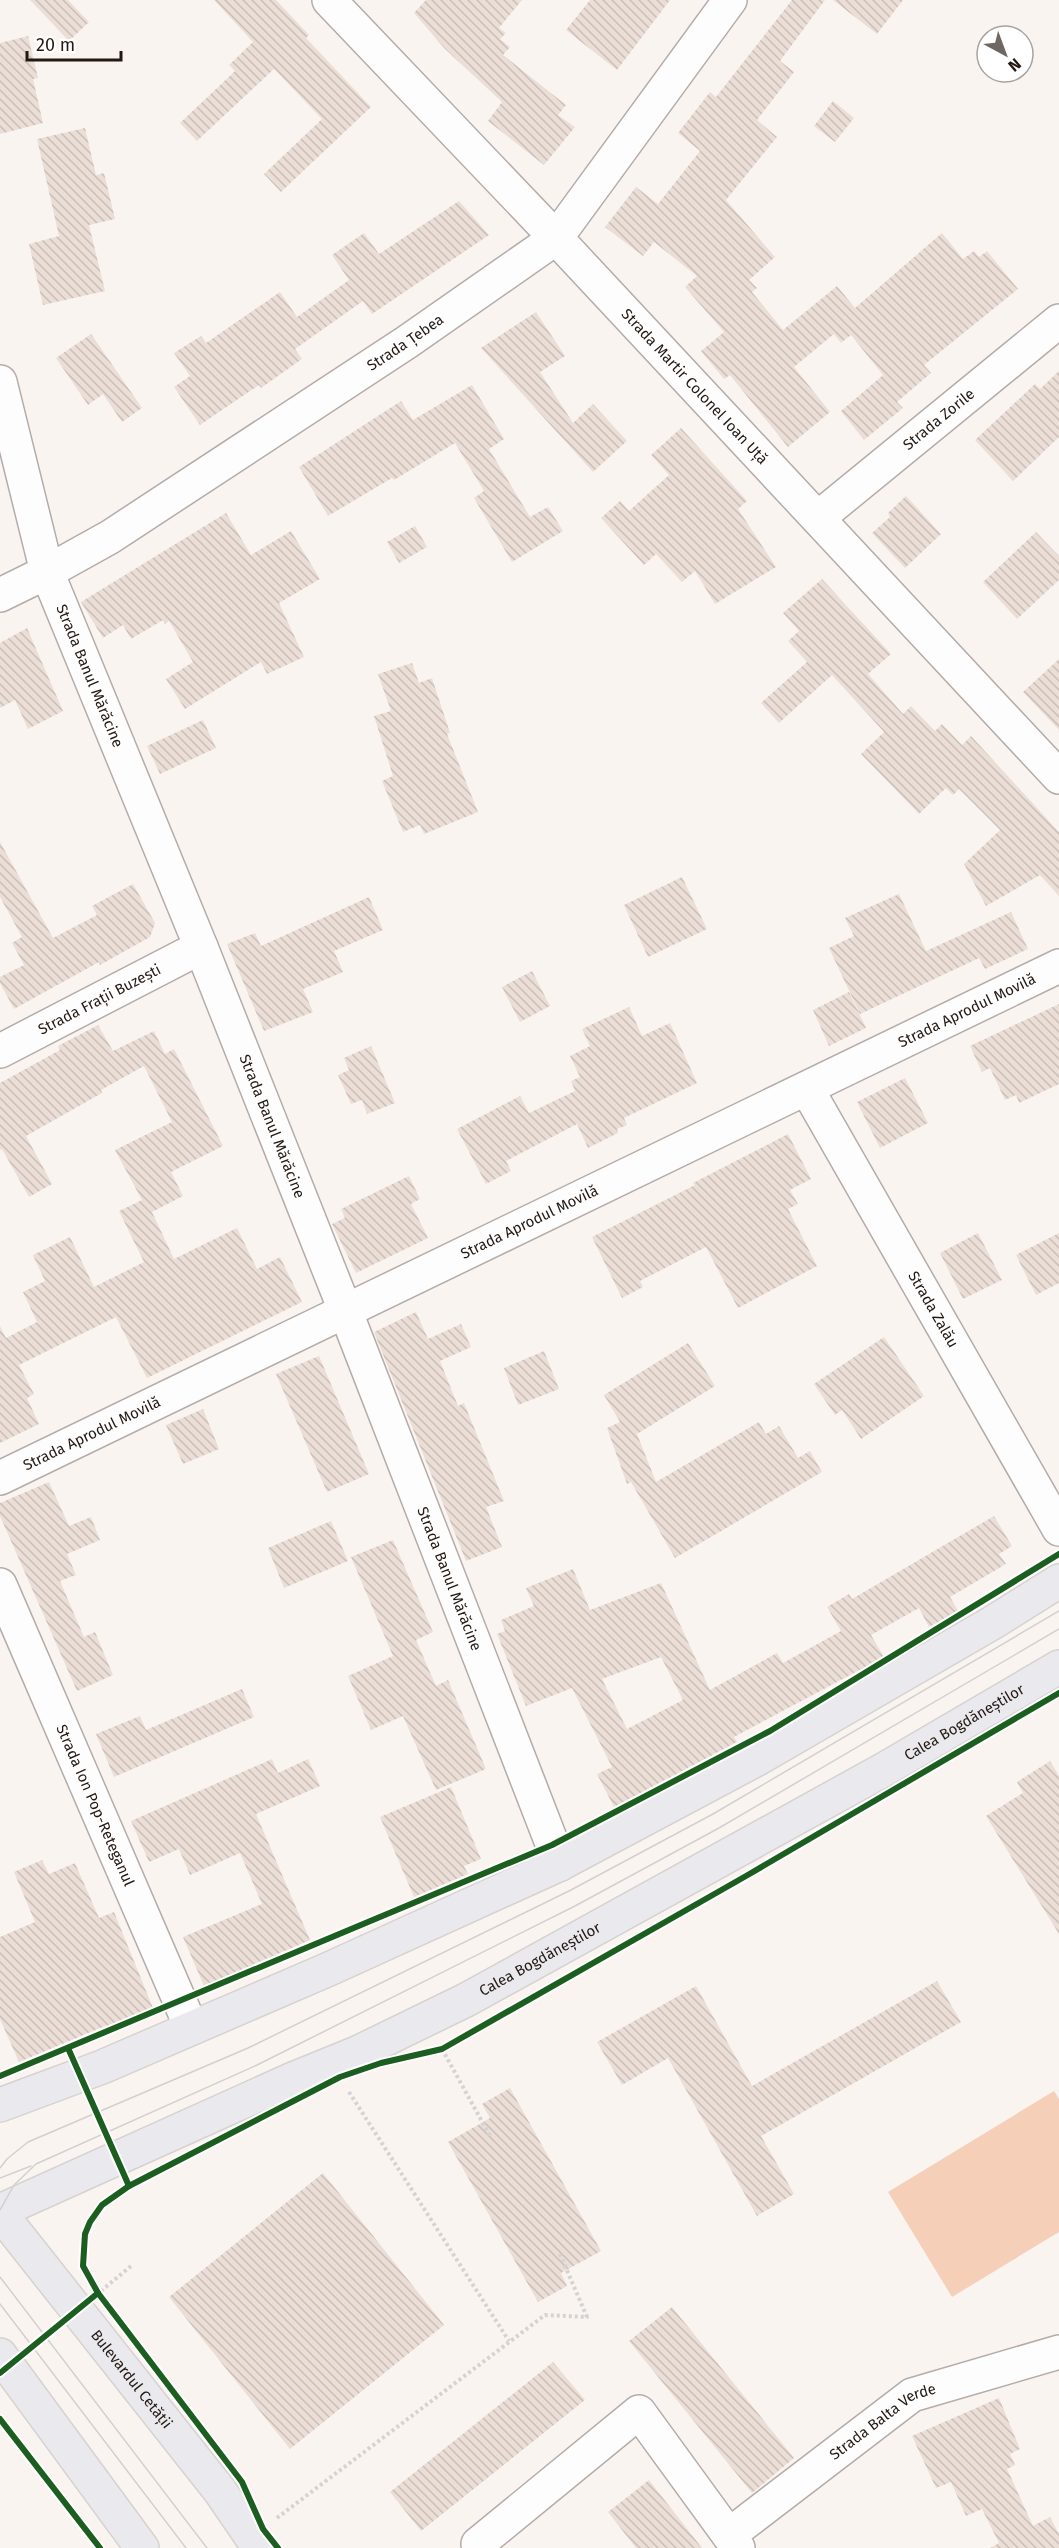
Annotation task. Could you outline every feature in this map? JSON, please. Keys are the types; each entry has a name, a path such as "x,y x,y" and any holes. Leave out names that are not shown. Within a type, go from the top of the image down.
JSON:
{"main road":[{"path":"0,2105 80,2076 329,1969 560,1864 759,1758 993,1623 1059,1581"},
{"name":"Calea Bogdăneștilor","path":"0,2212 293,2079 357,2053 466,2000 863,1781 1059,1667"},
{"name":"Bulevardul Cetății","path":"0,2212 220,2492 266,2535"},
{"path":"0,2355 142,2548"}],"street":[{"name":"Strada Martir Colonel Ioan Uță","path":"329,0 556,238 1059,777"},
{"name":"Strada Țebea","path":"0,595 110,537 407,342 556,238 730,0"},
{"name":"Strada Zorile","path":"818,518 1059,321"},
{"name":"Strada Banul Mărăcine","path":"0,382 47,572 201,947 560,1864"},
{"name":"Strada Frații Buzești","path":"0,1051 201,947"},
{"name":"Strada Aprodul Movilă","path":"0,1478 1059,966"},
{"name":"Strada Zalău","path":"807,1089 1059,1529"},
{"name":"Strada Ion Pop-Reteganul","path":"0,1585 191,2027"},
{"name":"Strada Balta Verde","path":"734,2541 912,2395 1059,2352"},
{"path":"482,2548 478,2544 639,2412 734,2541"}],"path":[{"path":"442,2049 490,2136"},
{"path":"360,2107 509,2341"},
{"path":"266,2535 509,2341 545,2315 587,2317 560,2254"},
{"path":"98,2293 131,2266"}],"shaded area":[{"path":"1054,2091 1059,2099 1059,2232 952,2297 888,2192"}],"building":[{"path":"30,0 68,0 89,22 69,41"},
{"path":"214,0 276,0 309,35 306,38 371,107 281,192 264,174 322,119 274,69 197,141 180,123 235,71 229,65 253,42"},
{"path":"426,0 522,0 499,28 506,33 500,39 510,47 503,55 566,105 558,115 575,127 544,165 488,121 502,102 444,48 414,13"},
{"path":"590,0 670,0 617,70 566,30"},
{"path":"792,0 825,0 780,61 794,72 757,120 777,137 726,200 775,257 749,280 757,288 752,292 783,330 837,286 855,308 942,233 963,259 974,251 979,257 987,251 1018,289 924,365 931,373 897,402 903,408 864,440 841,411 883,375 851,335 841,343 834,334 794,367 830,412 788,447 730,375 724,379 701,351 724,332 685,287 697,276 654,242 643,256 605,227 636,187 658,204 700,151 678,133 710,92 716,97"},
{"path":"833,0 903,0 877,34"},
{"path":"28,36 38,78 33,79 43,123 0,134 0,43"},
{"path":"833,101 854,118 835,142 814,126"},
{"path":"85,128 96,175 104,173 115,219 89,225 105,291 43,305 29,244 59,236 37,139"},
{"path":"459,201 489,235 372,314 363,301 295,349 302,359 261,388 259,385 200,425 174,387 190,376 174,353 201,336 206,343 280,292 297,317 349,280 332,255 364,233 379,254"},
{"path":"536,312 565,356 540,372 573,423 593,404 627,441 593,472 481,348"},
{"path":"91,334 142,408 122,422 103,394 88,405 56,358"},
{"path":"1059,371 1059,437 1013,481 975,440 1035,384 1040,389"},
{"path":"472,385 504,439 489,449 530,517 548,507 563,531 512,562 474,498 484,491 455,443 328,516 299,467 401,401 413,420"},
{"path":"681,428 747,501 738,509 776,567 715,604 695,571 682,582 656,554 644,565 601,518 620,501 629,511 669,475 651,455"},
{"path":"906,496 941,534 905,568 872,533 890,517 888,513"},
{"path":"226,513 251,555 291,531 320,579 279,603 304,657 267,674 261,662 185,709 166,679 193,662 169,621 165,624 163,620 131,639 123,625 103,638 81,602"},
{"path":"415,526 427,547 399,563 387,542"},
{"path":"1036,532 1059,556 1059,580 1017,619 983,582"},
{"path":"822,579 891,654 868,674 903,714 911,706 935,731 942,724 962,745 971,736 1059,832 1059,896 1040,875 986,906 964,864 1000,830 959,789 953,795 946,788 919,814 861,754 884,732 832,675 779,723 761,703 807,662 788,641 799,631 783,613"},
{"path":"27,628 63,711 28,729 15,700 0,708 0,643"},
{"path":"1059,659 1059,730 1023,692"},
{"path":"412,663 419,683 432,678 450,733 447,734 478,812 424,834 420,825 403,832 382,781 393,776 374,716 391,711 378,674"},
{"path":"203,720 216,748 160,774 147,746"},
{"path":"0,842 53,938 97,915 92,906 133,884 155,923 150,937 14,1009 0,983 0,977 24,965 12,943 22,937 0,897"},
{"path":"682,877 707,929 648,957 624,905"},
{"path":"899,894 926,951 1011,912 1028,949 985,969 979,958 860,1014 829,948 854,936 845,918"},
{"path":"369,897 383,930 334,951 343,972 303,989 313,1012 264,1031 227,944 255,933 261,946"},
{"path":"532,971 550,1006 520,1022 502,987"},
{"path":"849,992 866,1028 829,1046 813,1010"},
{"path":"1059,1004 1059,1084 1019,1103 1016,1095 1005,1100 990,1068 982,1072 970,1046"},
{"path":"629,1007 642,1036 670,1023 697,1083 624,1118 627,1125 617,1129 618,1133 588,1148 577,1124 506,1161 511,1171 486,1184 457,1129 520,1096 529,1113 575,1091 571,1081 580,1077 570,1056 590,1046 582,1029"},
{"path":"98,1025 113,1051 154,1031 165,1054 174,1049 223,1146 171,1172 183,1196 152,1212 174,1259 237,1228 257,1269 280,1257 302,1302 147,1378 116,1317 19,1365 34,1394 27,1398 39,1424 0,1443 0,1326 6,1338 37,1322 23,1292 45,1281 33,1255 70,1237 94,1287 144,1262 119,1211 142,1200 115,1150 172,1122 144,1066 26,1136 52,1184 29,1197 2,1149 0,1150 0,1083 60,1050 58,1046"},
{"path":"371,1046 395,1103 367,1114 362,1100 351,1104 338,1075 349,1070 344,1058"},
{"path":"905,1078 928,1123 880,1148 857,1102"},
{"path":"788,1134 811,1179 790,1190 798,1204 788,1209 817,1266 738,1308 706,1247 640,1281 643,1287 622,1298 592,1237 695,1185 693,1183"},
{"path":"409,1176 420,1199 411,1204 428,1238 356,1273 332,1224 345,1218 341,1209"},
{"path":"978,1233 1002,1280 963,1299 940,1253"},
{"path":"1059,1233 1059,1283 1036,1295 1016,1255"},
{"path":"416,1312 428,1339 461,1324 471,1347 440,1361 458,1406 464,1403 504,1501 486,1507 502,1547 466,1561 374,1332"},
{"path":"884,1337 924,1396 861,1439 842,1410 835,1415 814,1384"},
{"path":"688,1343 715,1386 637,1434 656,1482 759,1422 766,1434 779,1426 798,1458 810,1451 822,1472 675,1558 631,1482 627,1484 607,1428 620,1422 604,1395"},
{"path":"544,1351 559,1389 518,1405 504,1368"},
{"path":"319,1356 369,1474 327,1492 276,1374"},
{"path":"203,1409 219,1449 183,1464 166,1425"},
{"path":"49,1482 69,1526 91,1517 100,1540 67,1554 76,1575 60,1581 84,1637 95,1632 113,1675 77,1691 0,1516 0,1503"},
{"path":"994,1516 1012,1546 999,1554 1006,1564 950,1597 958,1611 929,1627 919,1608 871,1635 884,1657 734,1737 737,1742 614,1807 597,1774 612,1767 572,1688 526,1706 497,1634 505,1631 501,1620 534,1606 526,1588 573,1569 590,1610 661,1583 710,1690 777,1653 783,1663 841,1631 827,1607 849,1594 852,1599","holes":["661,1657 683,1700 627,1729 602,1679"]},
{"path":"331,1521 348,1561 284,1588 268,1548"},
{"path":"393,1540 433,1632 416,1640 436,1686 448,1680 486,1769 436,1790 403,1716 371,1730 348,1676 393,1656 351,1557"},
{"path":"242,1689 254,1717 114,1777 96,1734 140,1716 146,1730"},
{"path":"272,1759 278,1773 308,1759 320,1786 256,1814 310,1940 204,1986 183,1937 262,1904 240,1853 190,1875 179,1849 149,1862 131,1821"},
{"path":"1050,1761 1059,1776 1059,1934 986,1816 1023,1793 1017,1782"},
{"path":"451,1787 481,1859 464,1866 468,1874 414,1897 380,1817"},
{"path":"42,1860 49,1874 75,1863 99,1918 114,1912 153,2008 19,2062 0,2019 0,1937 35,1922 14,1872"},
{"path":"937,1981 961,2022 761,2136 794,2194 757,2216 668,2058 622,2085 597,2042 696,1986 752,2086"},
{"path":"510,2088 601,2251 561,2273 567,2286 538,2302 448,2142 490,2118 482,2104"},
{"path":"323,2173 444,2325 290,2449 169,2297"},
{"path":"672,2307 794,2458 752,2493 629,2341"},
{"path":"553,2362 585,2400 421,2531 390,2492"},
{"path":"999,2398 1020,2449 1010,2454 1015,2465 1007,2469 1033,2526 1050,2517 1059,2534 1059,2548 990,2548 999,2543 982,2509 966,2516 951,2482 936,2488 912,2436"},
{"path":"649,2480 702,2548 636,2548 608,2512"}],"tram line":[{"path":"0,2168 7,2159 28,2142 248,2048 569,1891 713,1814 1059,1611"},
{"path":"0,2210 14,2185 36,2164 257,2065 575,1906 719,1828 1059,1629"},
{"path":"0,2178 31,2166"},
{"path":"0,2277 207,2548"},
{"path":"0,2304 186,2548"}],"cycle path":[{"path":"0,2076 552,1845 770,1731 1059,1554"},
{"path":"278,2548 263,2529 242,2482 98,2293 83,2266 85,2234 102,2205 129,2186 340,2077 381,2063 442,2049 746,1876 1059,1693"},
{"path":"68,2048 129,2186"},
{"path":"0,2373 98,2293"},
{"path":"0,2419 100,2548"}]}
